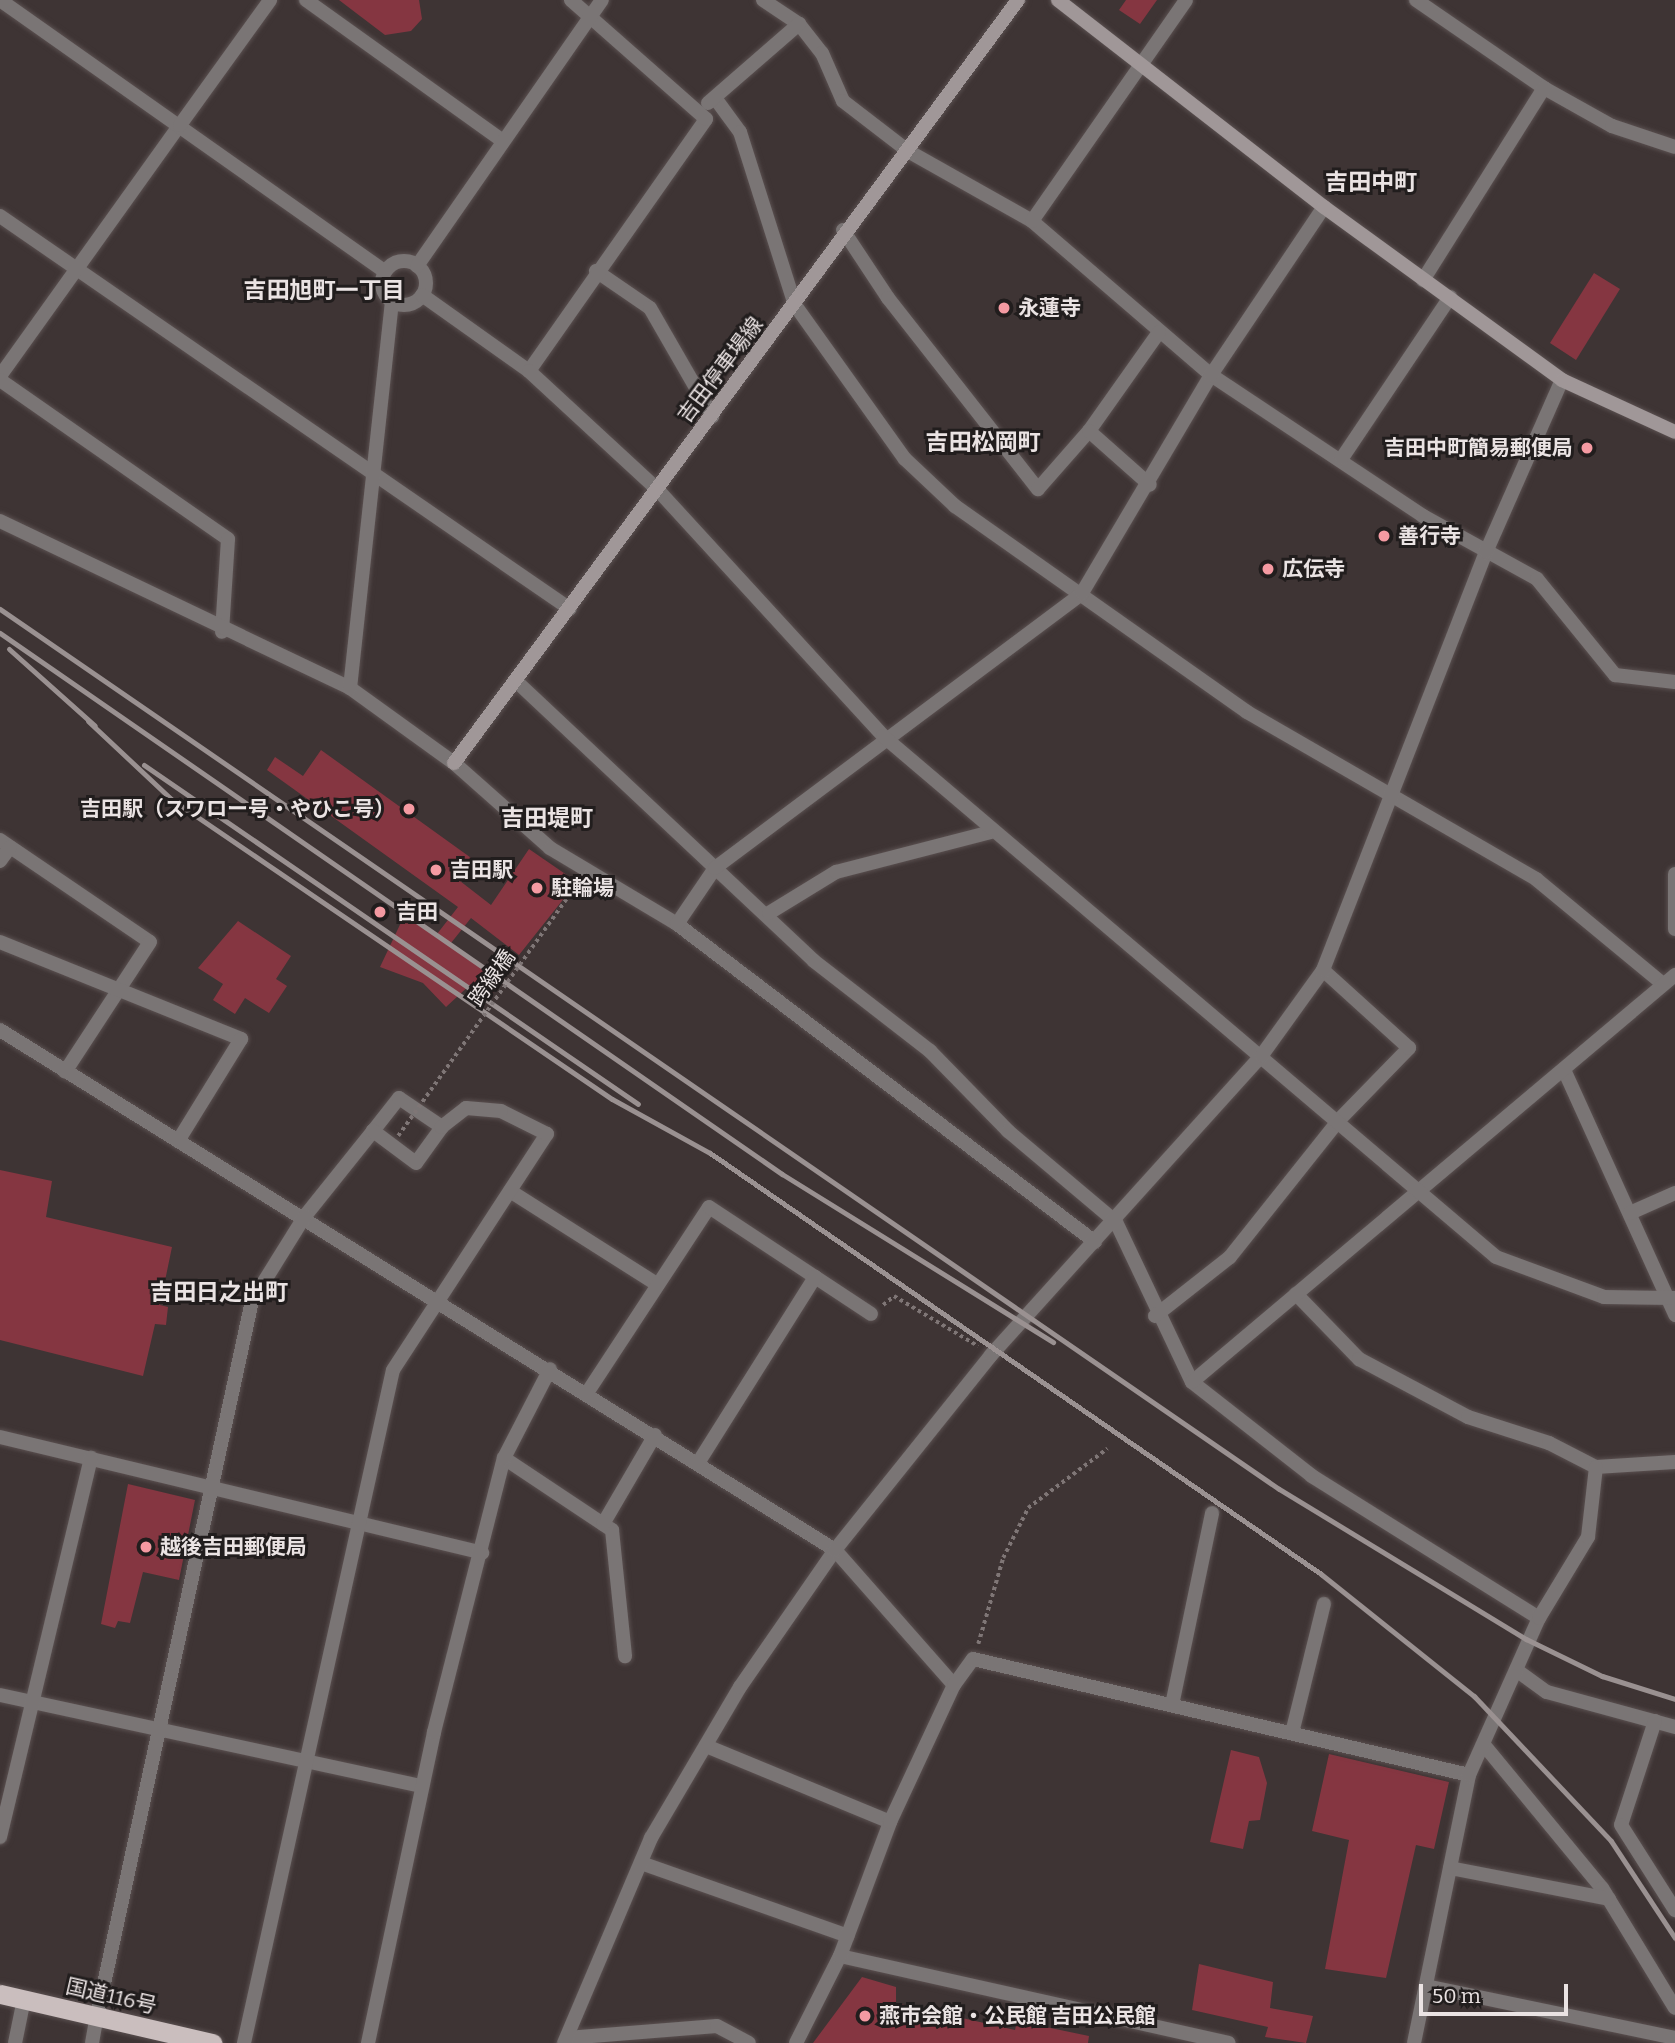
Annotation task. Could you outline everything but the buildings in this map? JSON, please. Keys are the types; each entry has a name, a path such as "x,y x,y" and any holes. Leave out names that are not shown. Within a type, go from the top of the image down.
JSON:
{"highway":[{"name":"国道116号","path":"0,1994 212,2043"}],"main road":[{"name":"吉田停車場線","path":"454,763 795,305 843,230 908,151 1018,0"},
{"path":"1058,0 1143,61 1324,207 1562,380 1675,432"}],"street":[{"path":"0,0 385,272"},
{"path":"222,632 228,539 0,378 270,0"},
{"path":"306,0 503,141"},
{"path":"529,371 596,271 706,119 699,110 571,0"},
{"path":"417,266 602,0"},
{"path":"763,0 799,24 822,52 844,101 908,151 1032,221 1211,375 1486,552 1537,579 1615,675 1675,682"},
{"path":"1032,221 1186,0"},
{"path":"1416,0 1544,88 1612,126 1675,147"},
{"path":"699,110 799,24"},
{"path":"1423,280 1544,88"},
{"path":"715,98 740,132 795,305 905,458 993,536 1082,593 1247,712 1536,879 1669,979 1565,1072 1418,1188 1192,1382"},
{"path":"677,924 715,868 883,736 1082,593 1150,485 1211,375 1324,207"},
{"path":"0,216 570,609"},
{"path":"843,230 888,298 1038,489 1089,431 1159,332"},
{"path":"350,688 392,302 382,286 385,272 403,261 417,266 425,277 422,295 408,305 392,302"},
{"path":"596,271 650,308 712,416"},
{"path":"422,295 529,371 657,489 883,736 991,832 1262,1055 1496,1257 1604,1297 1671,1298"},
{"path":"1342,458 1450,297"},
{"path":"749,2043 717,2026 565,2040 641,1863 705,1746 835,1550 991,1355 1116,1222 1262,1055 1323,970 1394,799 1486,552 1562,380"},
{"path":"1089,431 1150,485"},
{"path":"0,521 222,632 350,688 454,763 550,848 677,924 1095,1242"},
{"path":"516,681 715,868 769,913 814,961 930,1051 1009,1131 1116,1222 1137,1256 1156,1316 1192,1382 1312,1476 1539,1618"},
{"path":"769,913 836,872 991,832"},
{"path":"0,861 5,844 150,942 116,988 65,1072"},
{"path":"1675,874 1675,929"},
{"path":"0,942 241,1039 178,1140"},
{"path":"1156,1316 1230,1257 1338,1121 1409,1048 1323,970"},
{"path":"0,1030 65,1072 306,1216 835,1550 954,1685"},
{"path":"1565,1072 1671,1298 1675,1315"},
{"path":"92,2043 251,1301 306,1216 399,1098 442,1127"},
{"path":"244,2043 303,1761 361,1524 393,1370 547,1134 501,1111 466,1108 442,1127 416,1163 373,1131"},
{"path":"510,1191 658,1285"},
{"path":"1630,1213 1675,1193"},
{"path":"587,1393 709,1207 871,1314"},
{"path":"698,1463 815,1277"},
{"path":"1296,1294 1359,1359 1468,1417 1549,1443 1596,1466 1675,1462"},
{"path":"368,2043 422,1786 504,1458 550,1368"},
{"path":"603,1524 655,1435"},
{"path":"0,1437 482,1553"},
{"path":"0,1837 28,1701 91,1458"},
{"path":"504,1458 612,1530 625,1656"},
{"path":"1414,2043 1469,1775 1519,1672 1539,1618 1588,1537 1596,1466"},
{"path":"1172,1705 1212,1513"},
{"path":"1292,1733 1324,1604"},
{"path":"796,2043 840,1956 890,1822 954,1685 973,1659 1469,1775"},
{"path":"1519,1672 1547,1692 1675,1727"},
{"path":"0,1695 422,1786"},
{"path":"1655,1721 1621,1825 1675,1910"},
{"path":"1484,1745 1609,1899 1675,2008"},
{"path":"705,1746 890,1822"},
{"path":"641,1863 848,1936"},
{"path":"1450,1867 1609,1899"},
{"path":"840,1956 1228,2043"},
{"path":"1426,1986 1675,2038"},
{"path":"15,2043 24,1999"}],"path":[{"name":"跨線橋","path":"398,1136 582,877"},
{"path":"871,1314 894,1296 991,1355"},
{"path":"973,1659 1003,1558 1028,1508 1107,1448"}],"railway":[{"path":"0,609 1279,1489 1526,1639 1602,1676 1675,1699"},
{"path":"0,633 782,1174 1053,1342"},
{"path":"9,649 95,726"},
{"path":"88,721 171,799 612,1099 710,1153 1321,1574 1474,1696 1611,1841 1675,1938"},
{"path":"144,765 638,1104"}],"place":[{"name":"永蓮寺","path":"1004,308"},
{"name":"吉田中町簡易郵便局","path":"1587,448"},
{"name":"善行寺","path":"1384,536"},
{"name":"広伝寺","path":"1268,569"},
{"name":"吉田駅（スワロー号・やひこ号）","path":"409,809"},
{"name":"吉田駅","path":"436,870"},
{"name":"駐輪場","path":"537,888"},
{"name":"吉田","path":"380,912"},
{"name":"越後吉田郵便局","path":"146,1547"},
{"name":"燕市会館・公民館 吉田公民館","path":"865,2016"}],"district":[{"name":"吉田中町","path":"1371,182"},
{"name":"吉田旭町一丁目","path":"324,290"},
{"name":"吉田松岡町","path":"983,442"},
{"name":"吉田堤町","path":"547,818"},
{"name":"吉田日之出町","path":"219,1292"}]}
